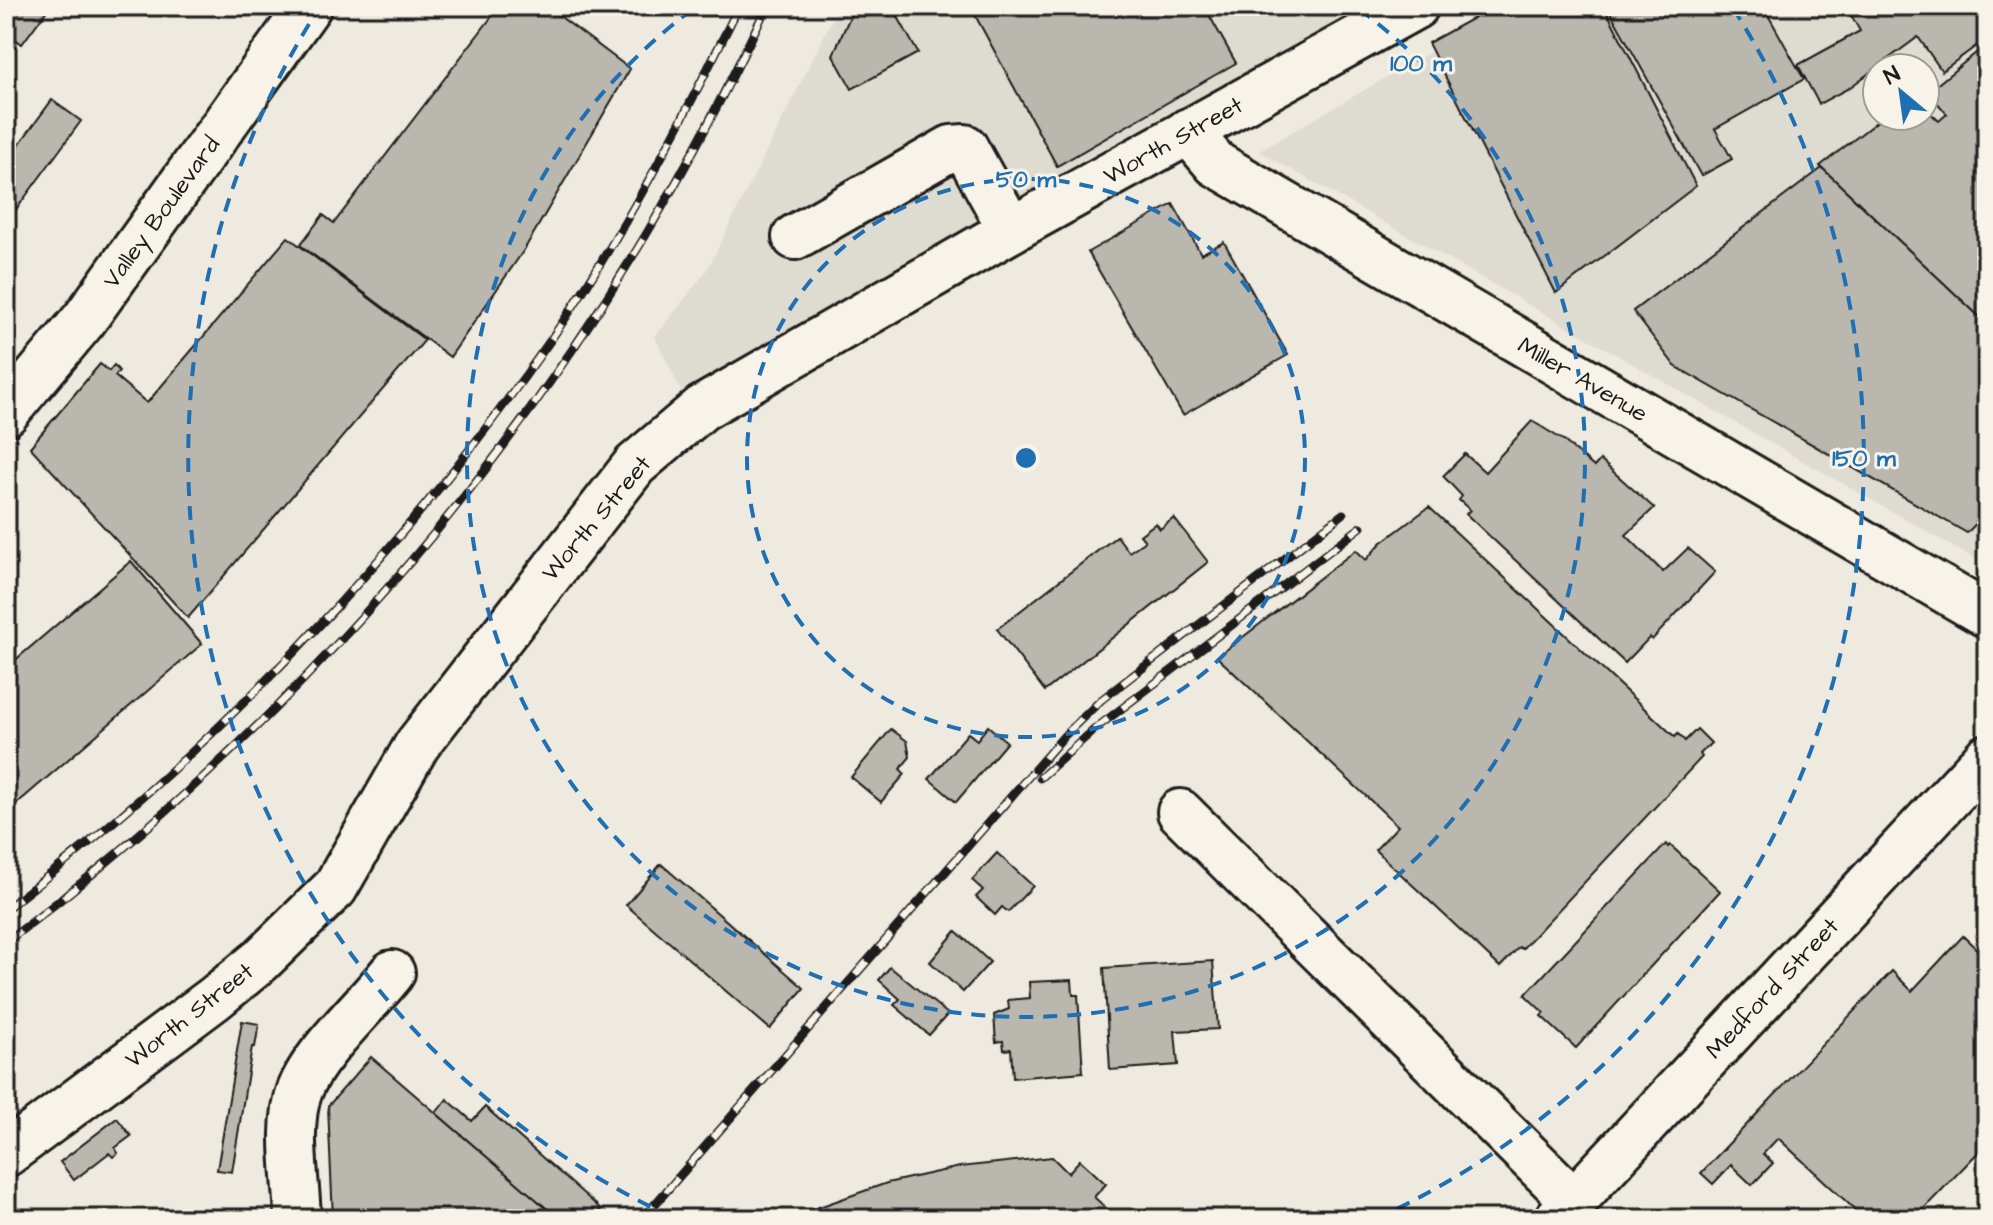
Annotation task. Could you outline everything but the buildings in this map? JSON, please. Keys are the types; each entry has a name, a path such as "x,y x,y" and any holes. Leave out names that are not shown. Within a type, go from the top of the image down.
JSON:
{"street":[{"name":"Valley Boulevard","path":"6,413 84,320 309,6"},
{"name":"Worth Street","path":"6,1154 215,998 260,961 335,888 417,745 635,465 702,408 1011,230 1416,6"},
{"name":"Miller Avenue","path":"1188,131 1216,164 1987,615"},
{"path":"795,237 951,148 965,147 1011,230"},
{"name":"Medford Street","path":"1566,1210 1987,757"},
{"path":"1180,812 1566,1210"},
{"path":"298,1219 294,1117 299,1090 311,1069 392,973"}],"shaded area":[{"path":"839,6 1369,6 681,391 655,337 707,270"},
{"path":"1510,6 1987,6 1987,566 1259,151"}],"railway":[{"path":"6,909 159,783 231,715 301,645 432,497 494,419 604,258 674,133 739,6"},
{"path":"6,942 100,867 191,788 278,705 361,618 439,527 513,433 583,335 679,177 767,6"},
{"path":"642,1219 1064,736 1101,700 1343,514"},
{"path":"1040,778 1096,728 1361,527"}]}
